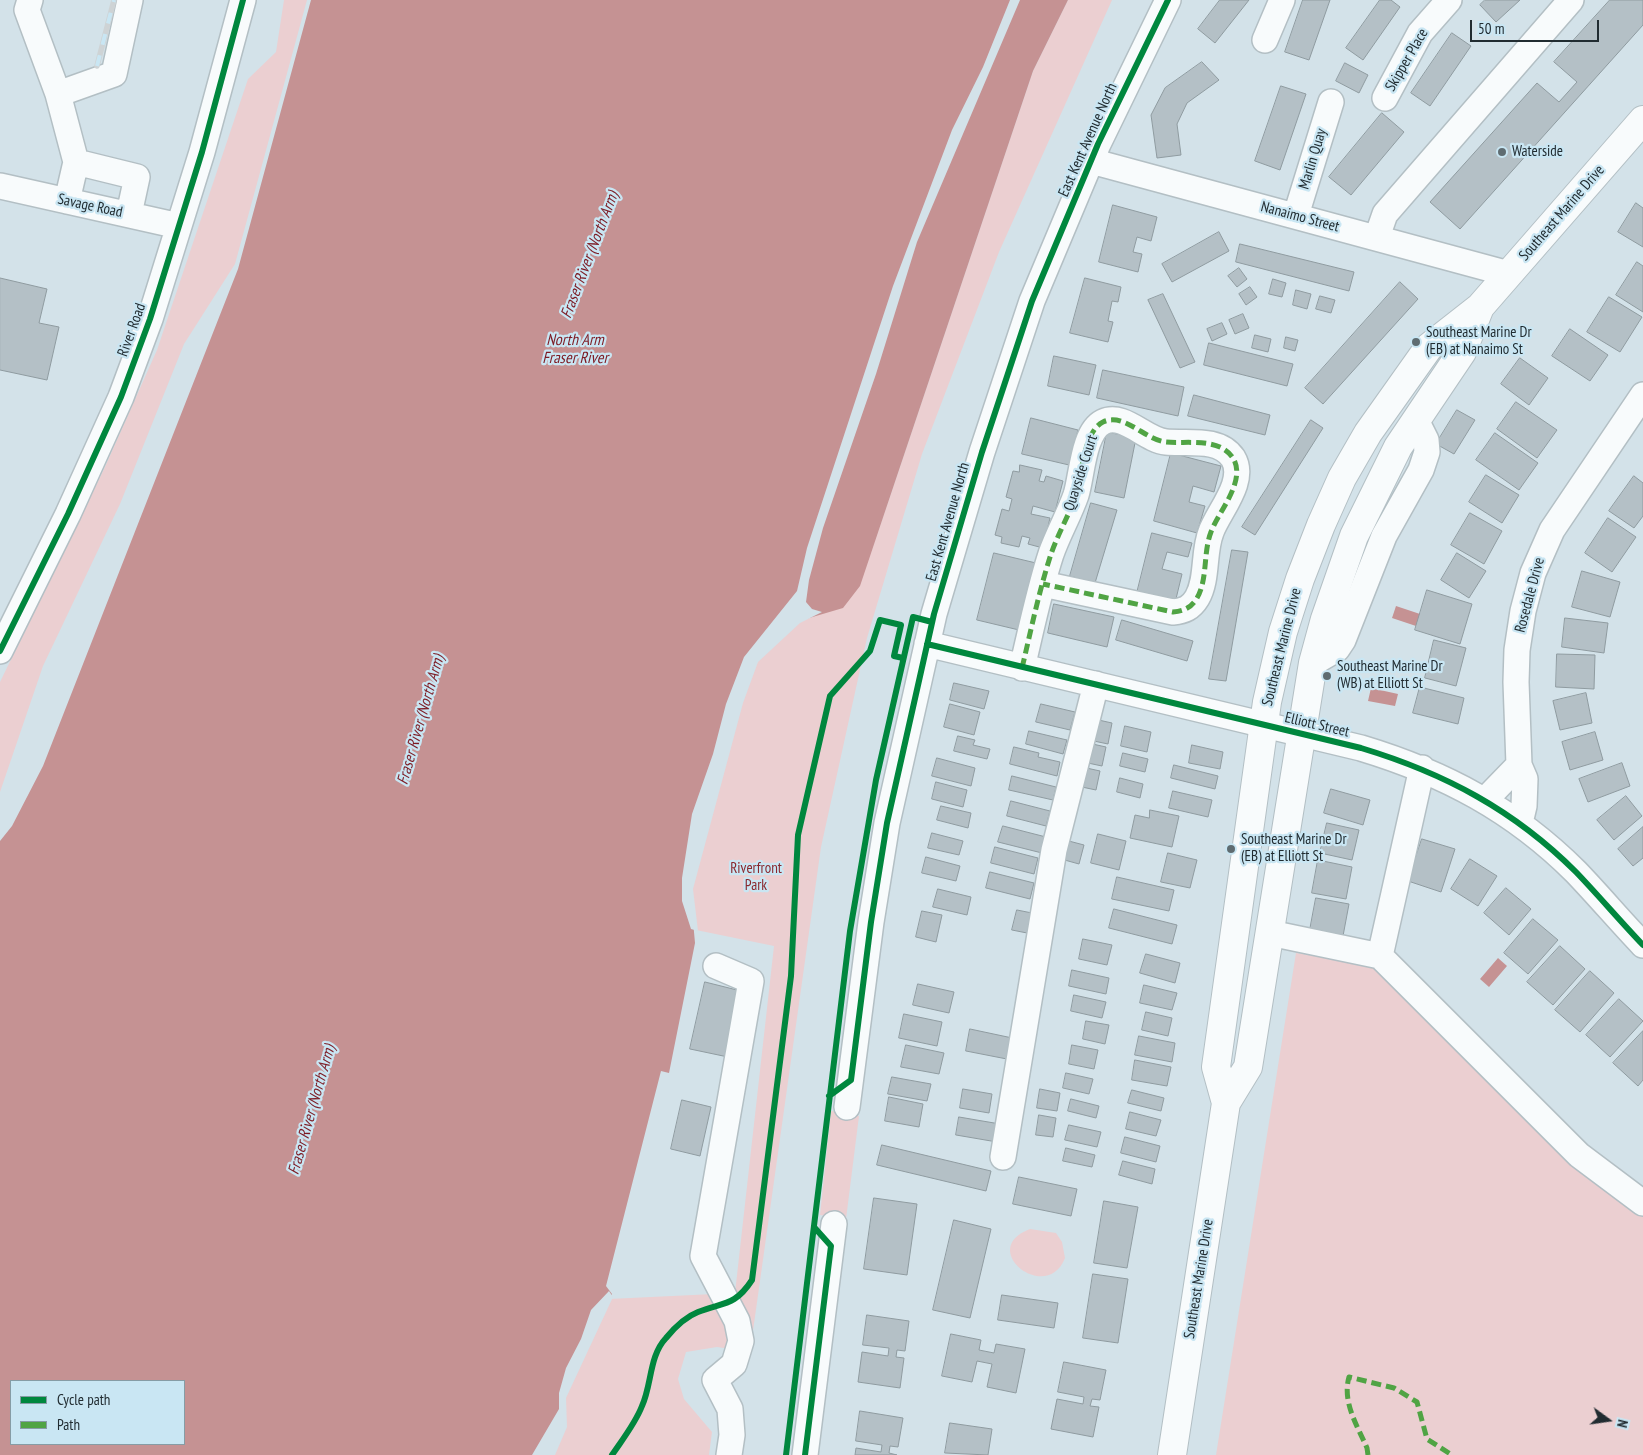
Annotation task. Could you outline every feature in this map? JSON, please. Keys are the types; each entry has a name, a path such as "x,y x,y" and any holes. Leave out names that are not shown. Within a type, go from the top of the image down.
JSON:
{"main road":[{"name":"Southeast Marine Drive","path":"1226,1102 1216,1067 1264,725 1283,632 1300,579 1321,525 1342,478 1368,433 1429,347 1480,307 1643,120"},
{"name":"Southeast Marine Drive","path":"1172,1455 1226,1102 1248,1067 1300,734 1313,663 1325,619 1354,536 1398,447 1462,352 1480,307"}],"street":[{"path":"30,0 27,10 58,94 76,162 67,200"},
{"path":"58,94 114,74 130,0"},
{"name":"River Road","path":"0,651 68,514 121,397 150,320 227,62 243,0"},
{"name":"East Kent Avenue North","path":"847,1107 881,859 927,644 982,452 1029,310 1091,161 1168,0"},
{"path":"1265,40 1282,0"},
{"name":"Skipper Place","path":"1385,98 1420,33 1449,0"},
{"path":"1377,237 1385,214 1571,0"},
{"name":"Marlin Quay","path":"1296,215 1331,102"},
{"name":"Nanaimo Street","path":"1091,161 1509,274"},
{"path":"76,162 137,177 129,214"},
{"name":"Savage Road","path":"0,186 179,226"},
{"name":"Rosedale Drive","path":"1520,823 1524,806 1525,779 1519,765 1516,682 1517,650 1523,611 1533,573 1552,530 1635,423 1643,395"},
{"name":"Quayside Court","path":"1022,668 1043,584 1051,554 1076,495 1089,440 1092,433 1103,422 1111,420 1125,423 1158,441 1215,446 1233,458 1236,475 1234,485 1211,531 1199,596 1187,609 1173,612 1043,584"},
{"name":"Elliott Street","path":"927,644 1361,748 1422,768 1486,800 1520,823 1575,871 1643,944"},
{"path":"1003,1157 1054,850 1096,684"},
{"path":"1486,800 1519,765"},
{"path":"1380,956 1422,768"},
{"path":"1270,933 1380,956 1579,1155 1643,1203"},
{"path":"716,966 751,980 703,1256 737,1321 741,1341 734,1364 715,1380 730,1409 732,1435 729,1455"},
{"path":"805,1455 834,1224"}],"green space":[{"path":"284,0 307,0 235,264 184,344 120,504 43,666 0,792 0,682 104,469 157,350 248,79 276,52"},
{"name":"Riverfront Park","path":"1068,0 1112,0 999,252 922,454 867,638 821,847 750,1352 717,1347 686,1352 678,1379 684,1399 712,1432 709,1455 552,1455 564,1397 609,1299 735,1293 774,946 696,930 690,888 741,703 756,661 1037,50 870,556 1033,71"},
{"path":"1296,953 1382,967 1643,1210 1643,1455 1216,1455"},
{"path":"831,1111 859,1116 846,1219 820,1215"},
{"path":"1030,1229 1056,1233 1062,1242 1065,1258 1056,1271 1044,1276 1032,1275 1020,1269 1013,1259 1010,1249 1015,1238"}],"water":[{"name":"North Arm Fraser River","path":"311,0 1068,0 1033,71 860,586 843,608 799,621 756,661 741,702 690,888 695,943 669,1073 661,1071 606,1286 612,1294 564,1397 552,1455 0,1455 0,841 12,826 43,766 238,269"},
{"path":"1396,606 1420,614 1416,626 1392,618"},
{"path":"1371,688 1398,694 1395,706 1368,701"},
{"path":"1498,958 1507,966 1489,987 1480,979"}],"pier":[{"path":"1010,0 1020,0 917,242 876,374 823,528 809,580 806,602 812,609 822,612 800,623 758,662 743,703 693,889 698,931 691,929 682,901 682,878 692,814 713,754 726,704 744,657 797,591 807,548 893,286 952,130 983,67"},
{"path":"609,1291 613,1297 566,1398 567,1427 555,1455 532,1455 559,1409 559,1393 566,1368 581,1339 591,1310"}],"building":[{"path":"1220,0 1249,0 1215,43 1198,29"},
{"path":"1303,0 1330,0 1309,60 1285,52"},
{"path":"1380,0 1391,0 1400,7 1363,60 1346,48"},
{"path":"1485,0 1520,0 1496,22 1480,5"},
{"name":"Waterside","path":"1610,0 1643,0 1643,25 1460,229 1430,202 1537,83 1559,102 1577,82 1554,62"},
{"path":"1452,33 1471,46 1430,106 1411,93"},
{"path":"1202,62 1219,80 1187,103 1177,124 1181,155 1157,158 1151,115 1165,88"},
{"path":"1345,63 1368,75 1359,93 1336,81"},
{"path":"1281,86 1306,94 1280,170 1255,161"},
{"path":"1382,113 1404,132 1351,195 1329,177"},
{"path":"1636,203 1643,208 1643,247 1618,232"},
{"path":"1113,205 1157,217 1151,241 1137,237 1133,252 1142,254 1138,272 1099,262"},
{"path":"1219,232 1229,251 1172,282 1162,264"},
{"path":"1240,244 1354,272 1349,291 1236,262"},
{"path":"1637,262 1643,266 1643,312 1616,295"},
{"path":"1239,268 1247,279 1237,287 1228,276"},
{"path":"0,278 47,289 39,323 59,327 47,380 0,370"},
{"path":"1085,278 1121,287 1118,302 1112,301 1108,321 1113,322 1108,342 1070,333"},
{"path":"1273,279 1286,283 1282,297 1269,294"},
{"path":"1400,282 1418,299 1323,404 1305,388"},
{"path":"1250,287 1257,297 1246,305 1239,294"},
{"path":"1296,290 1311,294 1307,309 1293,305"},
{"path":"1163,294 1195,362 1180,368 1148,300"},
{"path":"1320,296 1335,300 1331,313 1316,309"},
{"path":"1609,297 1642,317 1620,352 1587,332"},
{"path":"1243,314 1249,328 1235,334 1229,320"},
{"path":"1222,323 1227,334 1212,341 1207,329"},
{"path":"1570,329 1608,355 1590,381 1552,356"},
{"path":"1255,335 1271,339 1268,352 1252,348"},
{"path":"1286,337 1298,340 1295,351 1284,348"},
{"path":"1209,343 1293,364 1287,386 1204,365"},
{"path":"1054,356 1096,365 1089,395 1048,386"},
{"path":"1520,358 1548,378 1529,405 1501,384"},
{"path":"1103,370 1184,387 1178,416 1097,398"},
{"path":"1194,395 1270,415 1265,435 1188,416"},
{"path":"1516,402 1557,430 1537,458 1497,429"},
{"path":"1457,410 1475,420 1454,454 1436,444"},
{"path":"1031,418 1078,430 1069,465 1022,454"},
{"path":"1311,420 1323,428 1255,535 1242,527"},
{"path":"1107,432 1136,438 1124,498 1095,492"},
{"path":"1495,433 1538,463 1519,490 1476,460"},
{"path":"1171,453 1221,466 1214,492 1193,486 1189,502 1205,506 1197,533 1154,521"},
{"path":"1020,465 1042,470 1039,481 1044,482 1046,476 1063,481 1055,512 1033,506 1031,514 1050,518 1043,548 1028,544 1030,538 1022,536 1019,547 1001,543 1002,537 995,535 1002,509 1009,511 1012,499 1006,497 1013,471 1019,472"},
{"path":"1486,475 1519,495 1502,523 1469,502"},
{"path":"1634,476 1643,483 1643,516 1634,528 1609,511"},
{"path":"1091,503 1117,510 1095,583 1070,576"},
{"path":"1470,513 1502,531 1484,564 1451,545"},
{"path":"1608,518 1636,537 1612,572 1585,553"},
{"path":"1152,533 1192,543 1188,557 1167,552 1162,569 1182,574 1175,603 1137,593"},
{"path":"1232,550 1248,552 1226,681 1209,679"},
{"path":"994,553 1036,563 1019,630 977,620"},
{"path":"1457,553 1486,571 1469,598 1441,580"},
{"path":"1582,571 1620,582 1610,617 1572,607"},
{"path":"1427,590 1472,604 1460,644 1415,630"},
{"path":"1054,604 1114,617 1107,647 1048,633"},
{"path":"1565,618 1608,623 1604,653 1562,647"},
{"path":"1122,620 1193,641 1187,661 1116,640"},
{"path":"1434,640 1466,648 1456,686 1425,678"},
{"path":"1557,654 1595,655 1594,689 1556,687"},
{"path":"954,683 989,691 984,709 950,700"},
{"path":"1420,687 1464,698 1458,724 1413,713"},
{"path":"1586,693 1592,723 1560,730 1553,701"},
{"path":"950,704 980,712 974,735 944,727"},
{"path":"1041,704 1075,712 1070,730 1036,722"},
{"path":"1094,719 1112,723 1108,744 1089,740"},
{"path":"1125,726 1151,732 1147,752 1121,746"},
{"path":"1029,731 1067,740 1063,754 1026,744"},
{"path":"1595,732 1603,760 1570,770 1562,742"},
{"path":"958,736 975,740 973,745 990,749 987,759 954,751"},
{"path":"1088,743 1106,747 1102,766 1083,762"},
{"path":"1192,745 1223,752 1220,769 1189,763"},
{"path":"1014,747 1039,753 1038,757 1060,762 1057,776 1010,764"},
{"path":"1123,753 1148,759 1145,772 1120,766"},
{"path":"937,758 975,768 971,786 932,776"},
{"path":"1622,763 1630,786 1588,802 1579,779"},
{"path":"1174,765 1218,776 1215,789 1171,778"},
{"path":"1082,767 1100,771 1096,790 1077,786"},
{"path":"1012,776 1056,787 1053,800 1009,790"},
{"path":"1120,778 1143,784 1140,798 1117,792"},
{"path":"936,782 967,790 963,807 932,799"},
{"path":"1331,789 1370,800 1363,825 1324,813"},
{"path":"1173,791 1212,800 1208,817 1169,808"},
{"path":"1626,796 1642,816 1614,840 1597,820"},
{"path":"1011,801 1050,811 1046,826 1007,816"},
{"path":"941,806 971,813 968,828 937,820"},
{"path":"1150,810 1179,816 1172,847 1130,838 1135,815 1149,818"},
{"path":"1327,823 1359,830 1352,860 1320,853"},
{"path":"1003,826 1046,837 1042,853 998,842"},
{"path":"1643,827 1643,858 1633,866 1618,849"},
{"path":"932,833 963,841 959,855 928,848"},
{"path":"1098,834 1126,841 1119,870 1091,863"},
{"path":"1422,839 1455,849 1441,892 1408,881"},
{"path":"1065,840 1084,845 1079,864 1061,859"},
{"path":"995,847 1038,858 1034,874 991,863"},
{"path":"1168,853 1197,860 1190,888 1161,882"},
{"path":"926,857 960,866 956,881 922,873"},
{"path":"1470,859 1497,876 1478,906 1451,889"},
{"path":"1318,860 1352,867 1346,899 1312,893"},
{"path":"990,872 1034,883 1030,899 986,888"},
{"path":"1117,877 1174,890 1169,911 1112,899"},
{"path":"1506,888 1531,909 1509,935 1484,913"},
{"path":"938,889 971,897 967,915 933,907"},
{"path":"1316,898 1349,904 1343,936 1310,930"},
{"path":"1114,909 1177,925 1172,944 1109,928"},
{"path":"1017,910 1032,913 1027,933 1012,930"},
{"path":"922,911 942,915 936,942 916,937"},
{"path":"1533,919 1558,940 1528,974 1504,953"},
{"path":"1083,939 1112,945 1107,965 1079,959"},
{"path":"1560,946 1585,969 1553,1005 1527,982"},
{"path":"1146,954 1180,963 1175,983 1140,973"},
{"path":"1072,970 1109,978 1106,994 1069,986"},
{"path":"1590,971 1614,993 1580,1032 1555,1010"},
{"path":"705,982 741,991 728,1057 690,1049"},
{"path":"918,984 954,992 949,1013 913,1005"},
{"path":"1144,985 1177,993 1172,1010 1140,1003"},
{"path":"1074,995 1106,1002 1102,1018 1071,1011"},
{"path":"1619,999 1643,1021 1610,1057 1586,1035"},
{"path":"1146,1012 1172,1018 1168,1036 1142,1030"},
{"path":"904,1014 942,1022 937,1046 899,1038"},
{"path":"1086,1021 1109,1025 1105,1044 1083,1039"},
{"path":"970,1029 1017,1039 1012,1060 966,1051"},
{"path":"1643,1031 1643,1080 1638,1086 1613,1063"},
{"path":"1139,1036 1175,1043 1172,1062 1135,1055"},
{"path":"906,1045 944,1053 939,1074 901,1067"},
{"path":"1072,1045 1098,1050 1094,1069 1069,1064"},
{"path":"1135,1060 1171,1067 1167,1086 1132,1080"},
{"path":"1066,1073 1093,1079 1089,1094 1063,1088"},
{"path":"892,1077 931,1084 927,1101 888,1094"},
{"path":"963,1089 992,1094 989,1113 960,1108"},
{"path":"1040,1089 1060,1093 1057,1111 1037,1108"},
{"path":"1132,1090 1164,1098 1161,1111 1128,1103"},
{"path":"889,1097 923,1104 919,1127 885,1121"},
{"path":"1071,1099 1099,1106 1096,1118 1068,1111"},
{"path":"682,1100 711,1107 700,1156 671,1149"},
{"path":"1130,1112 1161,1120 1156,1136 1126,1129"},
{"path":"1039,1115 1056,1118 1053,1137 1036,1135"},
{"path":"959,1117 1000,1124 997,1142 956,1135"},
{"path":"1069,1125 1101,1132 1097,1147 1065,1140"},
{"path":"1125,1137 1160,1146 1156,1162 1121,1153"},
{"path":"882,1145 991,1171 986,1191 877,1165"},
{"path":"1066,1148 1095,1155 1092,1167 1063,1161"},
{"path":"1123,1161 1155,1169 1152,1184 1119,1175"},
{"path":"1019,1177 1077,1189 1071,1216 1013,1204"},
{"path":"874,1198 917,1204 907,1275 864,1269"},
{"path":"1104,1201 1138,1207 1127,1268 1094,1263"},
{"path":"954,1220 991,1229 970,1318 933,1310"},
{"path":"1093,1274 1128,1279 1118,1343 1083,1338"},
{"path":"1002,1295 1058,1303 1054,1328 998,1320"},
{"path":"867,1315 909,1321 905,1351 897,1350 896,1357 904,1358 900,1388 858,1382 862,1352 888,1356 889,1348 863,1345"},
{"path":"951,1334 981,1340 979,1350 994,1353 996,1344 1025,1349 1016,1393 987,1387 992,1364 977,1361 972,1382 942,1376"},
{"path":"1064,1362 1106,1370 1100,1400 1092,1399 1090,1406 1099,1407 1093,1437 1051,1429 1057,1399 1083,1404 1084,1397 1058,1392"},
{"path":"860,1411 903,1418 898,1447 890,1446 889,1453 897,1455 855,1455 856,1448 881,1452 882,1445 856,1441"},
{"path":"950,1423 992,1429 988,1455 945,1453"}],"railway":[{"path":"97,66 114,0"}],"marked path":[{"path":"1022,668 1035,611 1047,568 1076,495 1087,444 1096,427 1103,422 1119,421 1127,423 1158,440 1211,444 1227,451 1233,458 1236,467 1234,486 1211,532 1203,582 1197,598 1190,607 1173,612 1043,584"},
{"path":"1368,1455 1367,1448 1349,1404 1347,1395 1349,1377 1394,1388 1417,1402 1427,1439 1452,1455"}],"cycle path":[{"path":"0,651 68,514 121,397 150,319 202,152 243,0"},
{"path":"829,1096 851,1080 871,922 887,823 934,614 982,452 1032,301 1098,144 1168,0"},
{"path":"786,1455 850,931 876,780 913,617 932,622"},
{"path":"612,1455 639,1413 660,1345 677,1326 689,1317 734,1299 740,1295 752,1280 791,976 798,835 830,696 870,651 880,620 901,625 894,656 903,658"},
{"path":"927,644 1361,748 1421,769 1476,796 1528,830 1576,872 1643,945"},
{"path":"805,1455 831,1246 814,1227"}],"place":[{"name":"Waterside","path":"1502,152"},
{"name":"Southeast Marine Dr (EB) at Nanaimo St","path":"1416,342"},
{"name":"Southeast Marine Dr (WB) at Elliott St","path":"1327,676"},
{"name":"Southeast Marine Dr (EB) at Elliott St","path":"1231,849"}],"water label":[{"name":"Fraser River (North Arm)","path":"590,255"},
{"name":"Fraser River (North Arm)","path":"421,720"},
{"name":"Fraser River (North Arm)","path":"312,1110"}]}
